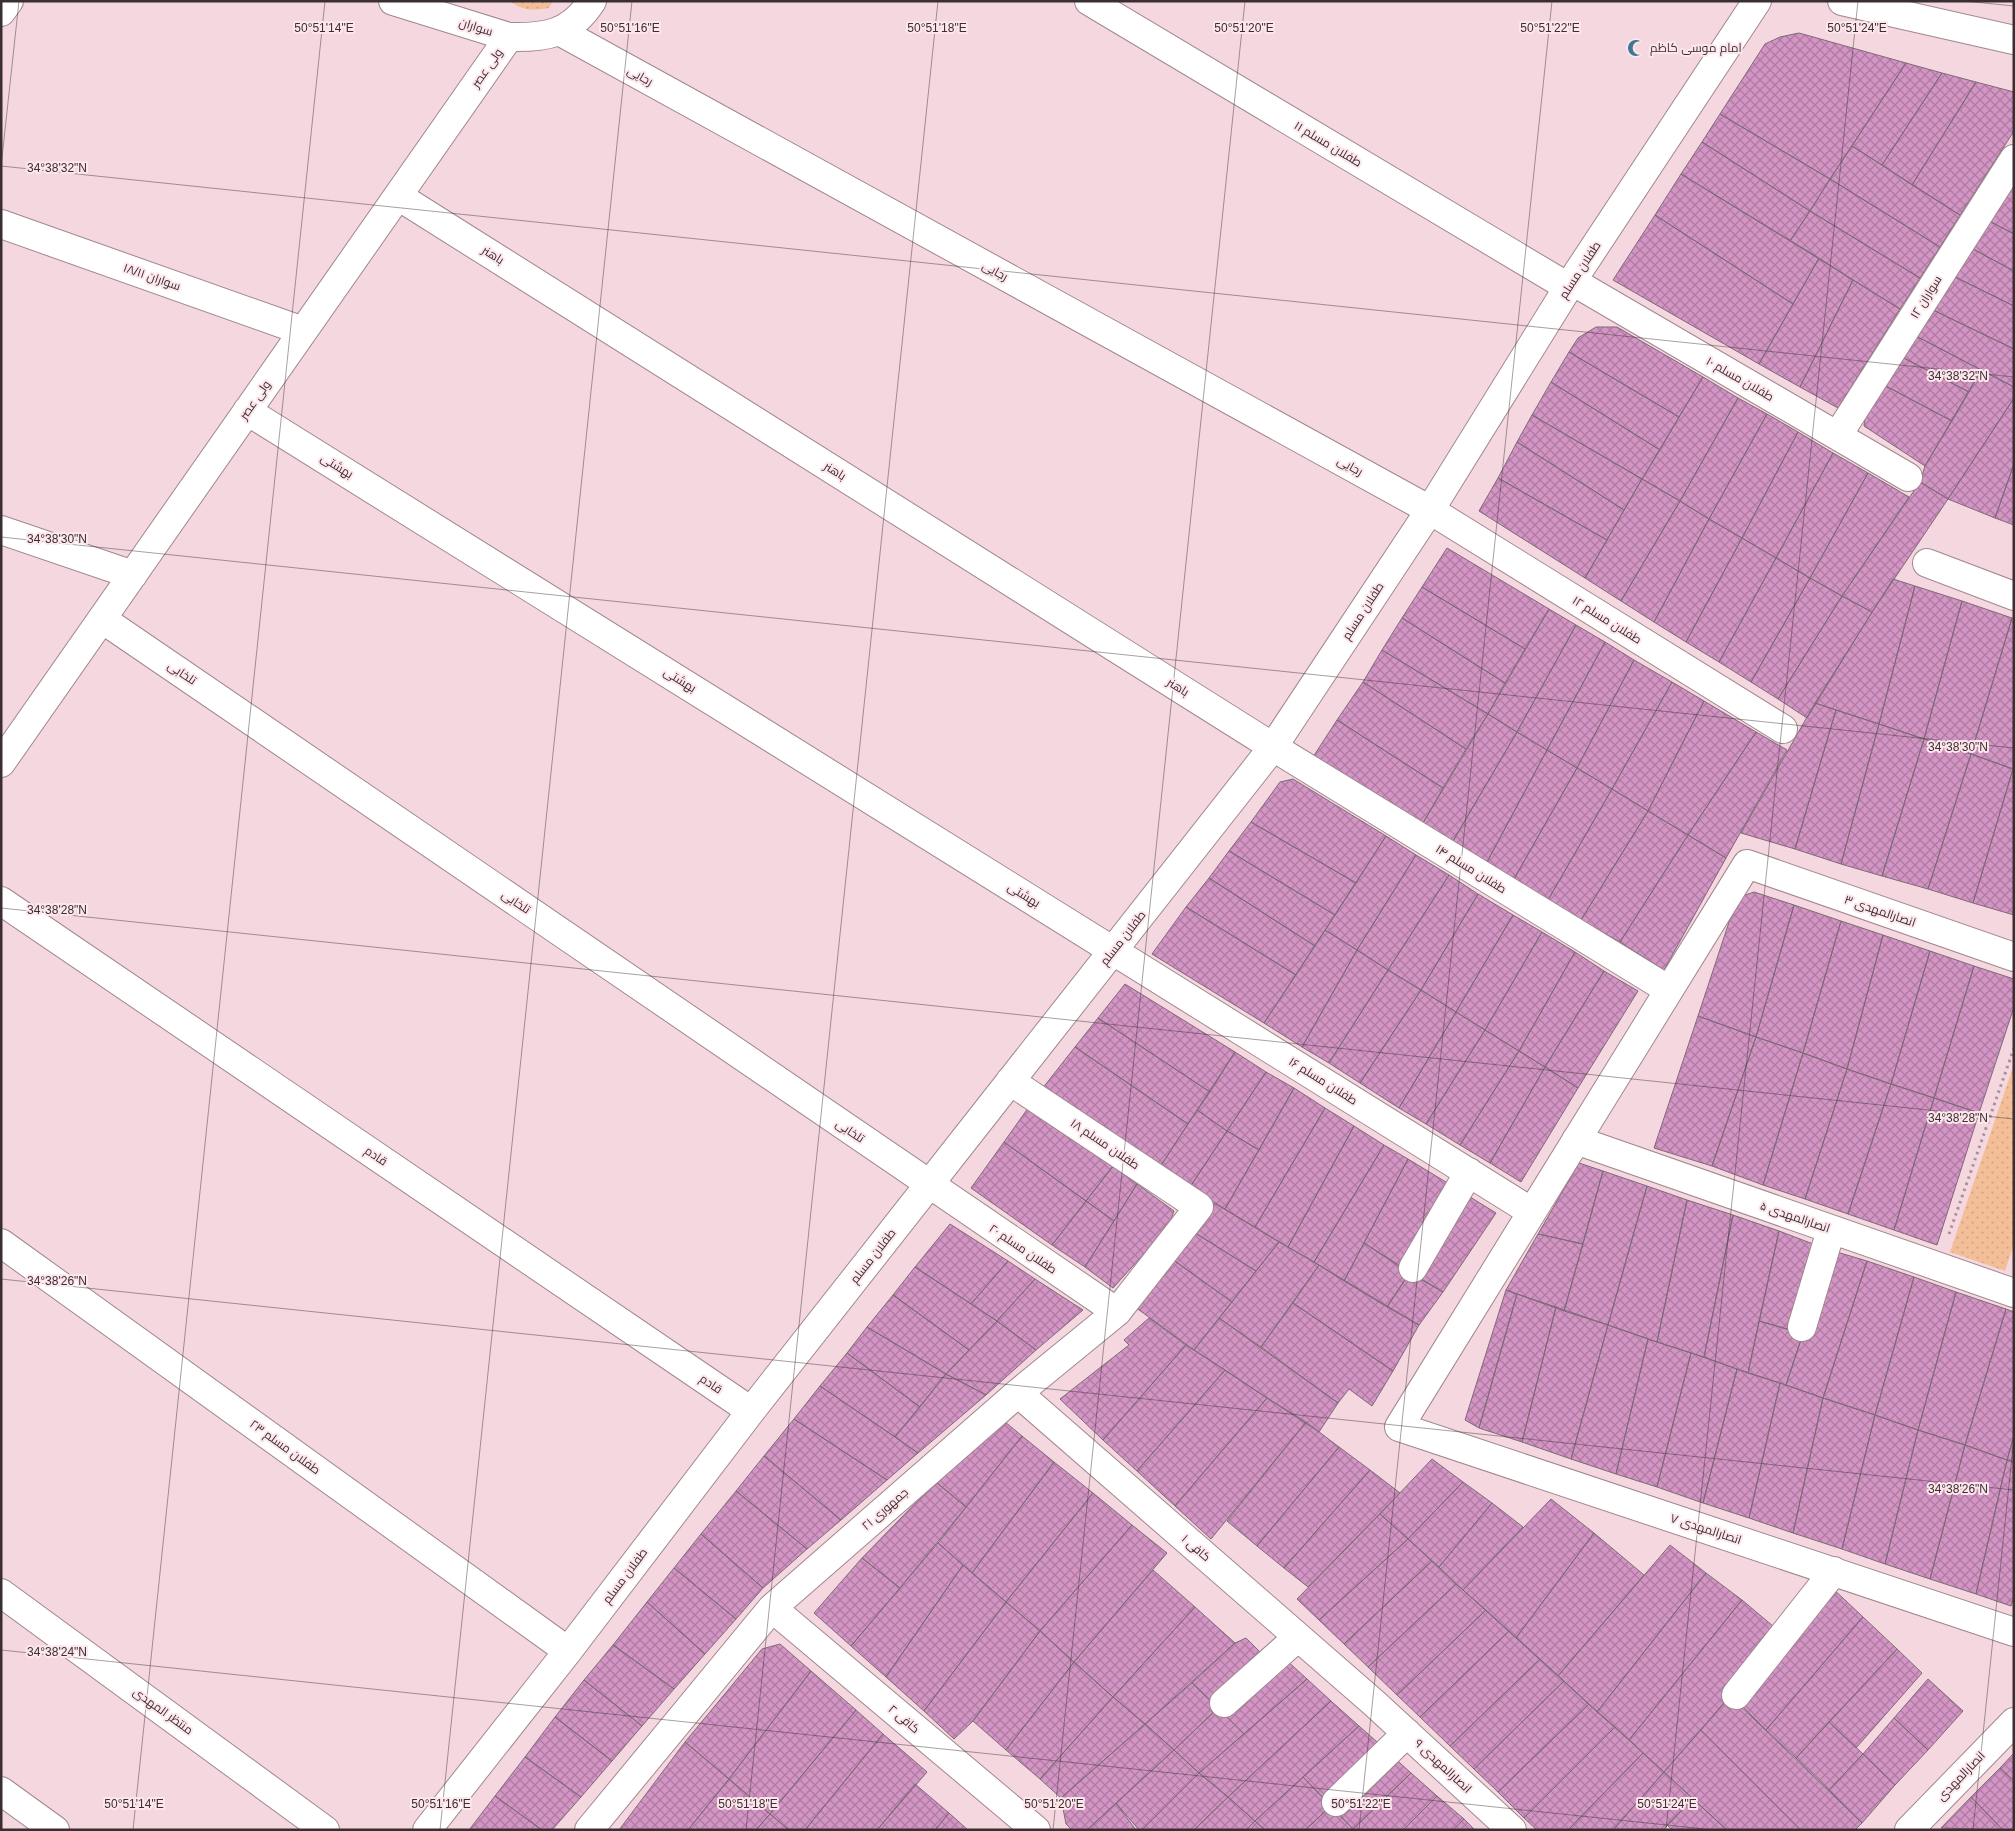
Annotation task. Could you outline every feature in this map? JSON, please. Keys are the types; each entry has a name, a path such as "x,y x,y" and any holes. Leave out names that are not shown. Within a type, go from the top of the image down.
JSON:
{"street":[{"path":"1,12 9,1"},
{"name":"سواران","path":"393,1 509,37 527,38 561,32"},
{"path":"561,32 582,16 592,1"},
{"name":"طفلان مسلم ۱۱","path":"1089,1 1570,284"},
{"name":"طفلان مسلم","path":"427,1830 568,1651 750,1411 930,1185 1273,747 1430,510 1570,284 1757,1"},
{"path":"1842,1 2014,40"},
{"name":"رجایی","path":"561,32 1430,510"},
{"name":"ولی عصر","path":"1,763 509,37"},
{"name":"سواران ۱۲","path":"1838,435 2014,159"},
{"name":"باهنر","path":"398,196 1273,747"},
{"name":"سواران ۱۸/۱۱","path":"1,224 303,331"},
{"name":"طفلان مسلم ۱۰","path":"1570,284 1838,435 1908,477"},
{"name":"بهشتی","path":"247,411 1114,950"},
{"name":"طفلان مسلم ۱۲","path":"1430,510 1784,729"},
{"path":"1,530 133,574"},
{"path":"1927,563 2014,596"},
{"name":"تلخابی","path":"102,619 930,1185"},
{"name":"طفلان مسلم ۱۴","path":"1273,747 1669,990"},
{"name":"انصارالمهدی ۳","path":"1669,990 1747,864 2014,957"},
{"name":"قادم","path":"1,901 750,1411"},
{"name":"طفلان مسلم ۱۶","path":"1114,950 1532,1212"},
{"path":"1532,1212 1669,990"},
{"name":"طفلان مسلم ۱۸","path":"1010,1081 1199,1207"},
{"name":"انصارالمهدی ۵","path":"1576,1140 2014,1294"},
{"path":"1413,1268 1469,1172"},
{"name":"طفلان مسلم ۲۰","path":"930,1185 1117,1312"},
{"name":"جمهوری ۲۱","path":"589,1830 772,1608 1018,1393 1117,1312 1199,1207"},
{"name":"انصارالمهدی ۷","path":"1532,1212 1399,1427 2014,1632"},
{"path":"1802,1327 1831,1230"},
{"name":"طفلان مسلم ۲۳","path":"1,1243 568,1651"},
{"name":"کافی ۱","path":"1018,1393 1374,1702"},
{"path":"1736,1694 1834,1571"},
{"name":"منتظر المهدی","path":"1,1592 324,1830"},
{"name":"کافی ۲","path":"772,1608 1036,1830"},
{"path":"1224,1703 1298,1637"},
{"name":"انصارالمهدی ۹","path":"1374,1702 1511,1829"},
{"name":"انصارالمهدی","path":"1909,1830 2014,1722"},
{"path":"1336,1802 1408,1733"},
{"path":"1,1791 55,1830"}],"path":[{"path":"1938,1267 2014,1048"}],"shaded area":[{"path":"510,1 553,1 549,8 533,10 519,7"},
{"path":"2014,1064 2014,1244 2005,1271 1950,1252"}],"building":[{"path":"1799,33 1906,63 1830,179 1720,114 1765,44 1780,37"},
{"path":"1906,63 1942,73 1882,165 1852,146"},
{"path":"1942,73 1976,82 1912,185 1882,165"},
{"path":"1976,82 2014,92 2014,131 1960,215 1912,185"},
{"path":"1720,114 1830,179 1810,211 1702,142"},
{"path":"1702,142 1810,211 1790,241 1681,174"},
{"path":"1852,146 1960,215 1940,247 1830,179"},
{"path":"1681,174 1819,258 1793,304 1655,215"},
{"path":"1830,179 1940,247 1920,278 1810,211"},
{"path":"2014,186 2014,234 1989,221"},
{"path":"1810,211 1920,278 1900,309 1790,241"},
{"path":"1655,215 1793,304 1759,364 1613,280"},
{"path":"1989,221 2014,234 2014,271 1971,248"},
{"path":"1971,248 2014,271 2014,306 1953,276"},
{"path":"1819,258 1853,280 1800,387 1759,364"},
{"path":"1953,276 2014,306 2014,349 1931,309"},
{"path":"1853,280 1900,309 1838,408 1800,387"},
{"path":"1931,309 2014,349 2014,387 1914,335"},
{"path":"1596,327 1617,327 1703,377 1679,417 1569,352 1578,338"},
{"path":"1914,335 1981,370 1969,392 1900,356"},
{"path":"1569,352 1679,417 1660,450 1551,382"},
{"path":"1900,356 1969,392 1952,421 1882,384"},
{"path":"1981,370 2014,387 2014,398 1948,499 1920,482 1925,466"},
{"path":"1703,377 1738,398 1680,501 1642,479"},
{"path":"1551,382 1660,450 1642,479 1532,415"},
{"path":"1882,384 1952,421 1925,466 1864,426 1866,407"},
{"path":"1738,398 1767,414 1709,519 1680,501"},
{"path":"2014,398 2014,464 1995,518 1948,499"},
{"path":"1767,414 1798,432 1742,538 1709,519"},
{"path":"1532,415 1642,479 1624,510 1517,442"},
{"path":"1798,432 1833,453 1776,558 1742,538"},
{"path":"1517,442 1624,510 1607,540 1498,478"},
{"path":"1833,453 1868,473 1810,578 1776,558"},
{"path":"2014,464 2014,525 1995,518"},
{"path":"1868,473 1909,497 1842,596 1810,578"},
{"path":"1498,478 1607,540 1585,578 1479,511"},
{"path":"1642,479 1680,501 1621,601 1585,578"},
{"path":"1920,482 1948,499 1872,612 1842,596"},
{"path":"1680,501 1709,519 1654,622 1621,601"},
{"path":"1709,519 1742,538 1686,642 1654,622"},
{"path":"1742,538 1776,558 1719,662 1686,642"},
{"path":"1447,548 1549,609 1525,649 1422,587"},
{"path":"1776,558 1810,578 1751,682 1719,662"},
{"path":"1810,578 1842,596 1778,699 1751,682"},
{"path":"1893,579 1915,586 1879,724 1815,703"},
{"path":"1915,586 1962,601 1924,739 1879,724"},
{"path":"1422,587 1525,649 1505,683 1402,618"},
{"path":"1842,596 1872,612 1807,718 1778,699"},
{"path":"1962,601 2012,618 1971,754 1924,739"},
{"path":"1549,609 1576,625 1517,732 1488,714"},
{"path":"1402,618 1505,683 1488,714 1382,650"},
{"path":"2012,618 2014,618 2013,769 1971,754"},
{"path":"1576,625 1605,642 1547,750 1517,732"},
{"path":"1605,642 1634,660 1577,768 1547,750"},
{"path":"1382,650 1488,714 1466,749 1363,682"},
{"path":"1634,660 1672,682 1612,789 1577,768"},
{"path":"1363,682 1466,749 1443,788 1337,720"},
{"path":"1672,682 1704,701 1648,811 1612,789"},
{"path":"1704,701 1756,732 1688,835 1648,811"},
{"path":"1815,703 1836,710 1795,849 1741,833"},
{"path":"1836,710 1879,724 1841,864 1795,849"},
{"path":"1488,714 1517,732 1453,841 1423,823"},
{"path":"1337,720 1443,788 1423,823 1313,757"},
{"path":"1879,724 1924,739 1882,876 1841,864"},
{"path":"1517,732 1547,750 1487,862 1453,841"},
{"path":"1756,732 1787,750 1726,858 1688,835"},
{"path":"1924,739 1971,754 1928,889 1882,876"},
{"path":"1547,750 1577,768 1514,879 1487,862"},
{"path":"1971,754 2013,769 1973,903 1928,889"},
{"path":"1577,768 1612,789 1548,900 1514,879"},
{"path":"2014,769 2014,915 1973,903"},
{"path":"1293,779 1386,836 1356,883 1251,822 1280,782"},
{"path":"1612,789 1648,811 1581,920 1548,900"},
{"path":"1648,811 1688,835 1620,942 1581,920"},
{"path":"1251,822 1356,883 1335,915 1229,851"},
{"path":"1688,835 1726,858 1664,970 1620,942"},
{"path":"1386,836 1416,855 1357,950 1325,930"},
{"path":"1229,851 1335,915 1315,946 1209,878"},
{"path":"1416,855 1449,875 1388,970 1357,950"},
{"path":"1449,875 1478,894 1421,990 1388,970"},
{"path":"1209,878 1315,946 1296,975 1186,907"},
{"path":"1754,892 1794,905 1756,1037 1698,1016 1737,898"},
{"path":"1478,894 1513,915 1456,1012 1421,990"},
{"path":"1794,905 1841,921 1803,1053 1756,1037"},
{"path":"1186,907 1296,975 1264,1023 1152,954"},
{"path":"1513,915 1542,932 1485,1030 1456,1012"},
{"path":"1841,921 1883,935 1847,1069 1803,1053"},
{"path":"1325,930 1357,950 1302,1047 1264,1023"},
{"path":"1542,932 1575,952 1519,1051 1485,1030"},
{"path":"1883,935 1930,951 1891,1084 1847,1069"},
{"path":"1357,950 1388,970 1329,1063 1302,1047"},
{"path":"1930,951 1974,966 1934,1098 1891,1084"},
{"path":"1575,952 1604,971 1545,1067 1519,1051"},
{"path":"1974,966 2014,979 2014,1007 1979,1113 1934,1098"},
{"path":"1388,970 1421,990 1360,1083 1329,1063"},
{"path":"1604,971 1638,991 1578,1088 1545,1067"},
{"path":"1125,984 1235,1052 1210,1092 1098,1018"},
{"path":"1421,990 1456,1012 1399,1108 1360,1083"},
{"path":"1456,1012 1485,1030 1426,1124 1399,1108"},
{"path":"1698,1016 1756,1037 1712,1166 1654,1148"},
{"path":"1098,1018 1210,1092 1188,1124 1075,1047"},
{"path":"1485,1030 1519,1051 1460,1145 1426,1124"},
{"path":"1756,1037 1803,1053 1763,1185 1712,1166"},
{"path":"1075,1047 1188,1124 1160,1167 1042,1089"},
{"path":"1519,1051 1545,1067 1490,1163 1460,1145"},
{"path":"1235,1052 1266,1072 1227,1131 1197,1110"},
{"path":"1803,1053 1847,1069 1805,1199 1763,1185"},
{"path":"1545,1067 1578,1088 1521,1182 1490,1163"},
{"path":"1847,1069 1891,1084 1848,1214 1805,1199"},
{"path":"1266,1072 1294,1088 1259,1150 1227,1131"},
{"path":"1891,1084 1934,1098 1894,1230 1848,1214"},
{"path":"1294,1088 1325,1108 1255,1227 1225,1209"},
{"path":"1934,1098 1979,1113 1937,1245 1894,1230"},
{"path":"1031,1104 1113,1166 1086,1201 1004,1142"},
{"path":"1325,1108 1354,1126 1288,1247 1255,1227"},
{"path":"1197,1110 1227,1131 1190,1187 1160,1167"},
{"path":"1354,1126 1384,1145 1314,1262 1288,1247"},
{"path":"1227,1131 1259,1150 1225,1209 1190,1187"},
{"path":"1004,1142 1086,1201 1052,1245 971,1188"},
{"path":"1384,1145 1408,1159 1344,1281 1314,1262"},
{"path":"1408,1159 1454,1187 1406,1271 1364,1243"},
{"path":"1579,1163 1603,1171 1583,1244 1538,1234"},
{"path":"1113,1166 1137,1184 1114,1221 1086,1201"},
{"path":"1603,1171 1647,1186 1608,1325 1564,1311"},
{"path":"1137,1184 1174,1211 1168,1227 1113,1288 1085,1267"},
{"path":"1647,1186 1687,1200 1657,1342 1608,1325"},
{"path":"1462,1192 1496,1213 1443,1292 1413,1275"},
{"path":"1687,1200 1733,1215 1704,1357 1657,1342"},
{"path":"1086,1201 1114,1221 1085,1267 1052,1245"},
{"path":"1214,1203 1279,1242 1256,1271 1192,1231"},
{"path":"1733,1215 1779,1231 1748,1373 1704,1357"},
{"path":"950,1224 1008,1261 971,1304 915,1267"},
{"path":"1192,1231 1256,1271 1232,1302 1172,1259"},
{"path":"1779,1231 1821,1247 1795,1331 1759,1321"},
{"path":"1538,1234 1583,1244 1564,1311 1506,1290"},
{"path":"1279,1242 1319,1265 1261,1347 1219,1318"},
{"path":"1364,1243 1410,1272 1387,1307 1344,1281"},
{"path":"1830,1250 1867,1261 1823,1398 1786,1385"},
{"path":"1172,1259 1232,1302 1194,1350 1135,1307"},
{"path":"1008,1261 1035,1279 997,1321 971,1304"},
{"path":"1867,1261 1914,1277 1875,1415 1823,1398"},
{"path":"1319,1265 1419,1325 1393,1371 1293,1303"},
{"path":"915,1267 997,1321 969,1350 893,1295"},
{"path":"1410,1272 1443,1292 1419,1325 1387,1307"},
{"path":"1914,1277 1956,1292 1918,1430 1875,1415"},
{"path":"1035,1279 1083,1310 1036,1350 997,1321"},
{"path":"1506,1290 1517,1294 1479,1428 1465,1420"},
{"path":"1956,1292 2006,1309 1965,1445 1918,1430"},
{"path":"1517,1294 1556,1307 1522,1442 1479,1428"},
{"path":"893,1295 969,1350 946,1374 867,1327"},
{"path":"1293,1303 1393,1371 1372,1406 1349,1389 1338,1403 1261,1347"},
{"path":"1556,1307 1608,1325 1571,1459 1522,1442"},
{"path":"2006,1309 2014,1312 2014,1436 2007,1460 1965,1445"},
{"path":"1149,1318 1186,1345 1103,1440 1060,1399 1129,1345 1124,1340"},
{"path":"1219,1318 1338,1403 1319,1432 1194,1350"},
{"path":"997,1321 1036,1350 986,1395 946,1374"},
{"path":"1759,1321 1803,1334 1786,1385 1748,1373"},
{"path":"1608,1325 1648,1339 1616,1474 1571,1459"},
{"path":"867,1327 946,1374 920,1407 847,1353"},
{"path":"1648,1339 1691,1353 1657,1487 1616,1474"},
{"path":"1186,1345 1225,1370 1137,1471 1103,1440"},
{"path":"847,1353 920,1407 895,1437 820,1386"},
{"path":"1691,1353 1737,1369 1703,1503 1657,1487"},
{"path":"1737,1369 1780,1383 1749,1518 1703,1503"},
{"path":"1225,1370 1267,1398 1175,1506 1137,1471"},
{"path":"946,1374 986,1395 918,1453 895,1437"},
{"path":"1780,1383 1823,1398 1793,1533 1749,1518"},
{"path":"820,1386 918,1453 887,1480 794,1419"},
{"path":"1267,1398 1306,1422 1211,1539 1175,1506"},
{"path":"1823,1398 1875,1415 1842,1549 1793,1533"},
{"path":"1875,1415 1918,1430 1885,1564 1842,1549"},
{"path":"794,1419 887,1480 841,1520 764,1456"},
{"path":"1004,1421 1022,1436 966,1507 936,1482"},
{"path":"1306,1422 1339,1447 1257,1546 1227,1521"},
{"path":"1918,1430 1965,1445 1930,1579 1885,1564"},
{"path":"1022,1436 1054,1462 972,1573 938,1543"},
{"path":"2014,1436 2014,1462 2007,1460"},
{"path":"1965,1445 2007,1460 1976,1594 1930,1579"},
{"path":"1339,1447 1370,1470 1284,1568 1257,1546"},
{"path":"764,1456 841,1520 807,1549 736,1491"},
{"path":"1432,1459 1463,1482 1408,1539 1380,1514"},
{"path":"2007,1460 2014,1462 2014,1596 2011,1606 1976,1594"},
{"path":"1054,1462 1093,1493 1006,1602 972,1573"},
{"path":"1370,1470 1400,1493 1308,1587 1284,1568"},
{"path":"936,1482 966,1507 900,1588 862,1558"},
{"path":"1463,1482 1492,1503 1439,1567 1408,1539"},
{"path":"736,1491 807,1549 763,1588 701,1534"},
{"path":"1093,1493 1132,1525 1040,1631 1006,1602"},
{"path":"1551,1499 1594,1533 1516,1638 1463,1590"},
{"path":"1492,1503 1523,1527 1463,1590 1439,1567"},
{"path":"1380,1514 1408,1539 1319,1620 1297,1599"},
{"path":"1132,1525 1167,1553 1074,1662 1040,1631"},
{"path":"1594,1533 1644,1575 1558,1676 1516,1638"},
{"path":"701,1534 763,1588 736,1619 674,1568"},
{"path":"1408,1539 1432,1561 1344,1644 1319,1620"},
{"path":"938,1543 963,1565 886,1677 851,1646"},
{"path":"1670,1545 1706,1573 1597,1712 1558,1676"},
{"path":"862,1558 900,1588 851,1646 814,1613"},
{"path":"1432,1561 1456,1584 1368,1667 1344,1644"},
{"path":"963,1565 1006,1602 924,1711 886,1677"},
{"path":"674,1568 736,1619 705,1654 647,1602"},
{"path":"1153,1570 1195,1607 1113,1697 1074,1662"},
{"path":"1706,1573 1742,1600 1629,1740 1597,1712"},
{"path":"1456,1584 1486,1610 1397,1695 1368,1667"},
{"path":"1829,1585 1863,1617 1766,1730 1737,1701"},
{"path":"1742,1600 1780,1632 1730,1696 1664,1772 1629,1740"},
{"path":"647,1602 705,1654 674,1689 613,1645"},
{"path":"1006,1602 1040,1631 973,1721 954,1739 924,1711"},
{"path":"1195,1607 1235,1643 1145,1724 1113,1697"},
{"path":"1486,1610 1509,1631 1420,1717 1397,1695"},
{"path":"1863,1617 1897,1649 1796,1758 1766,1730"},
{"path":"1040,1631 1074,1662 1006,1750 973,1721"},
{"path":"1509,1631 1540,1659 1450,1746 1420,1717"},
{"path":"1246,1638 1267,1659 1214,1704 1192,1683 1235,1643"},
{"path":"780,1644 811,1671 729,1779 685,1742 762,1649"},
{"path":"613,1645 674,1689 642,1726 584,1680"},
{"path":"1897,1649 1922,1673 1856,1748 1829,1722"},
{"path":"1284,1658 1307,1679 1244,1734 1223,1713"},
{"path":"1540,1659 1564,1681 1474,1769 1450,1746"},
{"path":"1074,1662 1113,1697 1040,1779 1006,1750"},
{"path":"811,1671 856,1710 770,1814 729,1779"},
{"path":"1307,1679 1331,1701 1228,1797 1199,1773"},
{"path":"1928,1679 1963,1711 1928,1750 1894,1718"},
{"path":"584,1680 642,1726 612,1761 555,1717"},
{"path":"1564,1681 1589,1704 1498,1792 1474,1769"},
{"path":"1192,1683 1218,1708 1174,1750 1145,1724"},
{"path":"1730,1696 1862,1823 1855,1830 1801,1830 1701,1730"},
{"path":"1113,1697 1145,1724 1061,1798 1040,1779"},
{"path":"1331,1701 1359,1726 1255,1821 1228,1797"},
{"path":"1589,1704 1615,1727 1524,1818 1498,1792"},
{"path":"1218,1708 1244,1734 1199,1773 1174,1750"},
{"path":"856,1710 883,1734 805,1830 789,1830 770,1814"},
{"path":"555,1717 612,1761 581,1797 525,1757"},
{"path":"1894,1718 1928,1750 1895,1785 1863,1754"},
{"path":"1829,1722 1863,1754 1829,1790 1796,1758"},
{"path":"1145,1724 1174,1750 1087,1830 1072,1830 1066,1824 1061,1798"},
{"path":"1359,1726 1385,1749 1328,1803 1303,1777"},
{"path":"1615,1727 1643,1753 1568,1830 1537,1830 1524,1818"},
{"path":"1701,1730 1801,1830 1727,1830 1664,1772"},
{"path":"883,1734 927,1772 877,1830 805,1830"},
{"path":"685,1742 729,1779 688,1830 619,1830"},
{"path":"1174,1750 1199,1773 1142,1830 1139,1830 1116,1803"},
{"path":"1643,1753 1664,1772 1613,1830 1568,1830"},
{"path":"2014,1753 2014,1781 2000,1768"},
{"path":"1390,1754 1411,1773 1353,1829 1334,1810"},
{"path":"1863,1754 1895,1785 1862,1823 1829,1790"},
{"path":"525,1757 581,1797 552,1830 542,1830 495,1796"},
{"path":"2000,1768 2014,1781 2014,1830 2003,1830 1971,1797"},
{"path":"1664,1772 1693,1799 1663,1830 1613,1830"},
{"path":"1199,1773 1228,1797 1194,1830 1142,1830"},
{"path":"1411,1773 1437,1796 1403,1830 1352,1830"},
{"path":"1303,1777 1331,1806 1305,1830 1265,1830 1255,1821"},
{"path":"729,1779 770,1814 756,1830 688,1830"},
{"path":"915,1784 949,1813 935,1830 877,1830"},
{"path":"495,1796 542,1830 469,1830"},
{"path":"1437,1796 1464,1819 1453,1830 1403,1830"},
{"path":"1228,1797 1255,1821 1246,1830 1194,1830"},
{"path":"1971,1797 2003,1830 1941,1828"},
{"path":"1693,1799 1727,1830 1672,1830 1667,1825"},
{"path":"1116,1803 1136,1830 1087,1830"},
{"path":"1331,1806 1352,1830 1305,1830"},
{"path":"949,1813 968,1830 935,1830"},
{"path":"770,1814 789,1830 756,1830"},
{"path":"1464,1819 1475,1830 1453,1830"},
{"path":"1255,1821 1265,1830 1246,1830"}],"place":[{"name":"امام موسی کاظم","path":"1636,48"}]}
